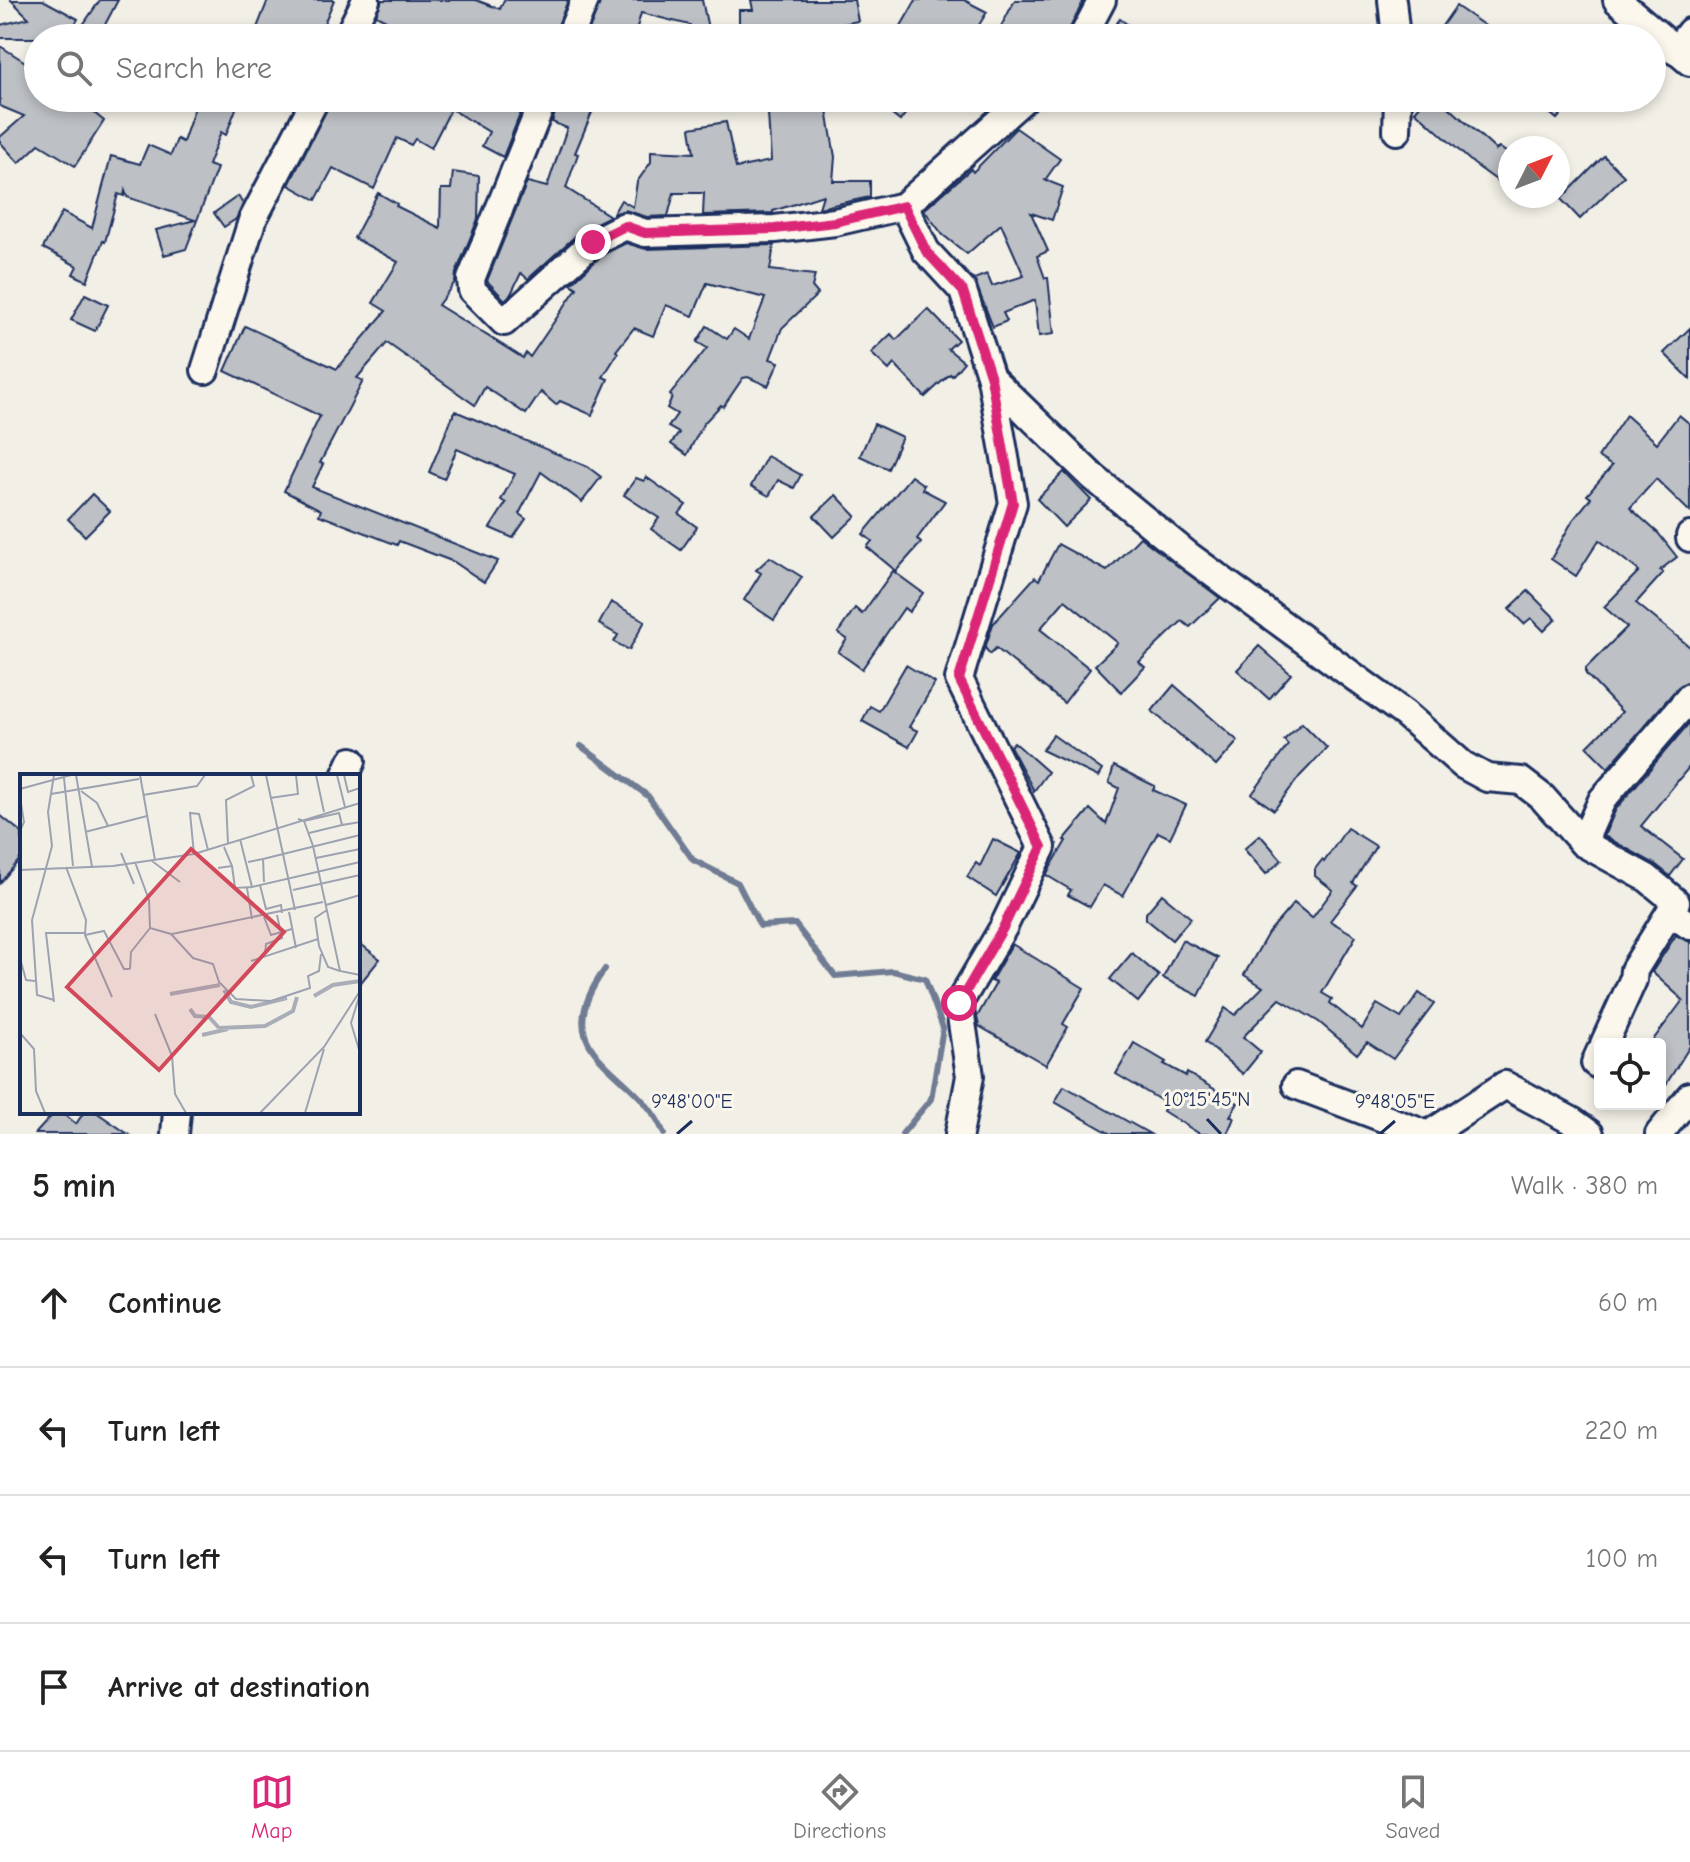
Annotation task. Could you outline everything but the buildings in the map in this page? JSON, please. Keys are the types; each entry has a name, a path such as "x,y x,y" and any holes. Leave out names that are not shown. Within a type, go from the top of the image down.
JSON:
{"street":[{"path":"354,24 366,0"},
{"path":"575,24 585,0"},
{"path":"1091,24 1102,0"},
{"path":"1392,0 1395,24"},
{"path":"1617,0 1650,24"},
{"path":"1666,35 1685,49"},
{"path":"205,370 252,221 309,112"},
{"path":"538,112 471,279 472,290 504,322 593,242 625,226 645,233 775,229 835,222 904,206 1009,112"},
{"path":"1397,131 1398,112"},
{"path":"904,206 926,251 963,291 991,378 1013,503 959,679 1042,847 1003,928 959,1003 970,1076 959,1134"},
{"path":"991,378 1093,477 1189,556 1405,714 1463,765 1487,778 1521,781 1542,797 1583,843 1647,878 1676,902 1680,919 1634,970 1633,980 1607,1038"},
{"path":"1583,843 1602,800 1690,697"},
{"path":"1296,1085 1428,1134 1505,1085 1590,1134"},
{"path":"1659,1134 1680,1104"},
{"path":"175,1134 177,1114"}],"waterway":[{"path":"581,746 648,796 693,860 738,883 760,926 795,924 835,976 893,971 925,979 943,1028 931,1099 902,1134"},
{"path":"605,969 588,999 583,1023 588,1042 600,1059 651,1111 664,1134"}],"route":[{"path":"593,242 625,226 645,233 775,229 835,222 904,206 926,251 963,291 991,378 1013,503 959,679 1042,847 1003,928 959,1003"}]}
